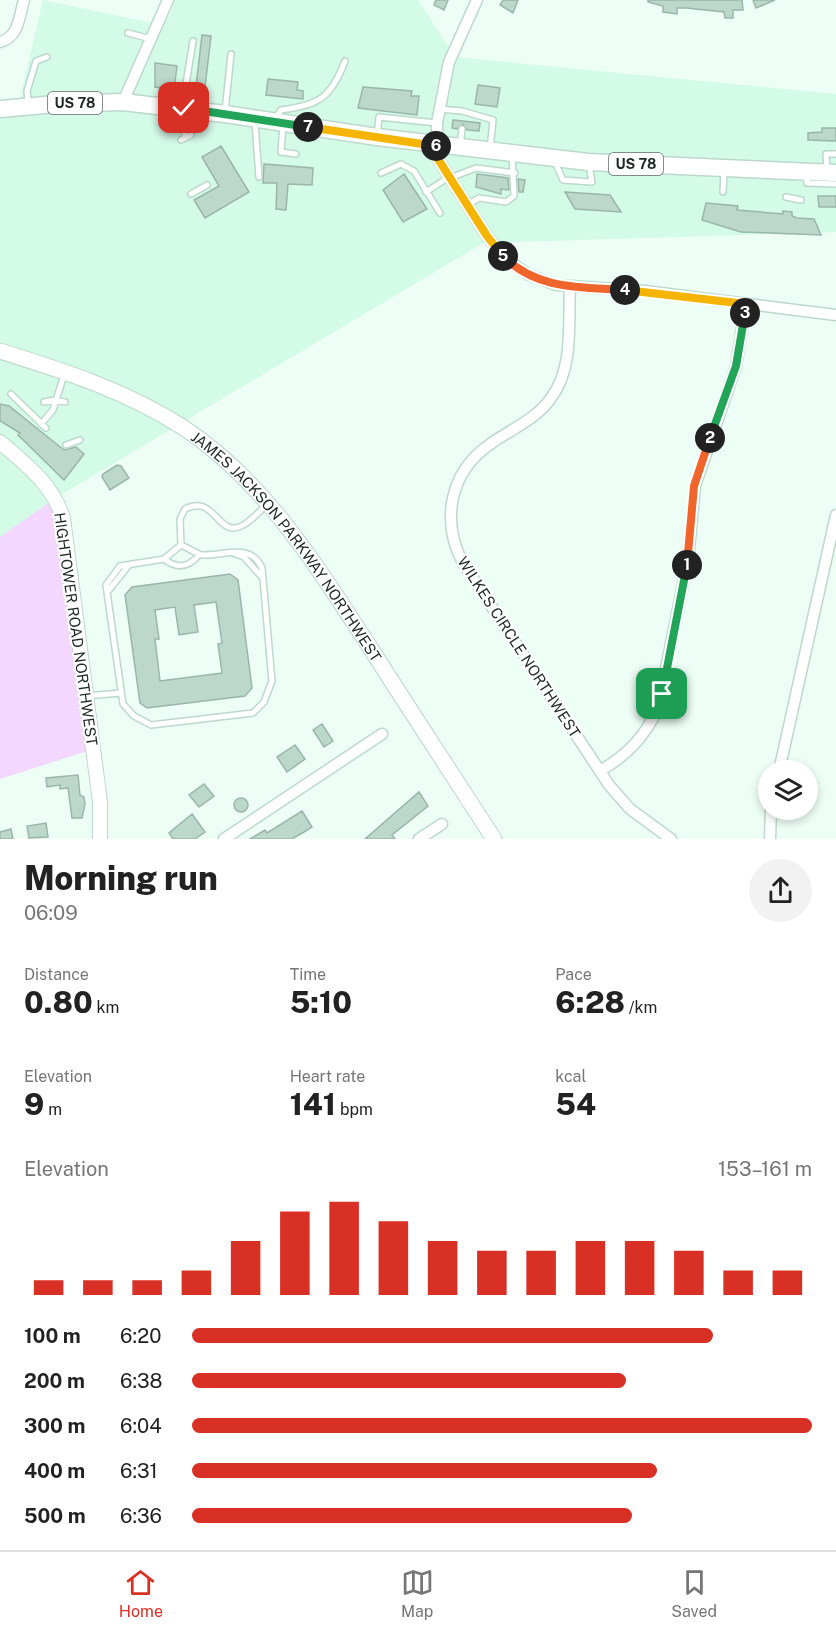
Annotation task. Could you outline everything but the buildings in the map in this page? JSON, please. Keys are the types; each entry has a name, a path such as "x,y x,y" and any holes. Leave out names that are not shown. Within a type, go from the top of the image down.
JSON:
{"main road":[{"name":"US 78","path":"0,109 123,102 255,118 377,138 588,162 806,171 833,176"},
{"name":"JAMES JACKSON PARKWAY NORTHWEST","path":"0,351 66,372 130,398 186,430 234,468 268,504 315,564 494,839"}],"street":[{"path":"0,42 9,40 14,34 24,0"},
{"path":"123,102 168,0"},
{"path":"477,0 449,62 437,123 438,159 496,249 516,268 542,281 570,287 645,291 836,315"},
{"name":"WILKES CIRCLE NORTHWEST","path":"570,287 567,357 559,385 540,410 488,445 468,464 454,491 450,520 456,550 600,771 630,809 659,835 671,839"},
{"path":"600,771 634,746 652,722 658,708 688,560 694,486 736,366 746,304"},
{"name":"HIGHTOWER ROAD NORTHWEST","path":"0,442 40,478 59,505 66,532 100,802 100,839"},
{"path":"781,760 836,515"},
{"path":"224,839 382,734"},
{"path":"770,839 771,820"},
{"path":"419,839 442,824"}],"lane":[{"path":"128,33 151,39"},
{"path":"191,135 183,139 182,108 193,41"},
{"path":"225,114 231,54"},
{"path":"28,106 27,92 36,61 47,57"},
{"path":"296,154 281,152 280,110 318,102 329,93 345,61"},
{"path":"439,109 462,111 493,120 475,149"},
{"path":"462,111 462,122"},
{"path":"377,138 380,117 437,123"},
{"path":"255,118 259,177"},
{"path":"462,129 475,149 476,168"},
{"path":"467,205 479,198 506,202 514,196 512,154"},
{"path":"833,176 826,154 836,154"},
{"path":"381,174 401,164 414,171 440,213"},
{"path":"426,192 449,177 476,168 514,173"},
{"path":"723,192 724,168"},
{"path":"191,194 207,185"},
{"path":"786,197 801,200"},
{"path":"11,394 43,426 53,410 66,372"},
{"path":"44,402 55,400 64,402"},
{"path":"66,446 80,440"},
{"path":"181,545 180,519 185,509 191,506 199,504 207,507 224,526 235,528 245,524 268,504"},
{"path":"181,545 199,555 249,553 259,561 262,568 272,681 264,702 253,713 151,725 134,716 123,704 109,590 106,585 115,570 129,565 164,559 181,545"},
{"path":"164,559 173,566 182,566 192,562 199,555"},
{"path":"86,696 121,693"}],"shaded area":[{"path":"43,0 147,22 168,19 175,0 418,0 455,57 836,94 836,232 483,243 54,499 0,537 0,118 16,116"},
{"path":"54,499 94,749 0,779 0,537"}],"route":[{"path":"184,108 377,138 436,144 438,159 496,249 516,268 529,275 556,285 645,291 746,304 736,366 694,486 688,560 662,694"}]}
